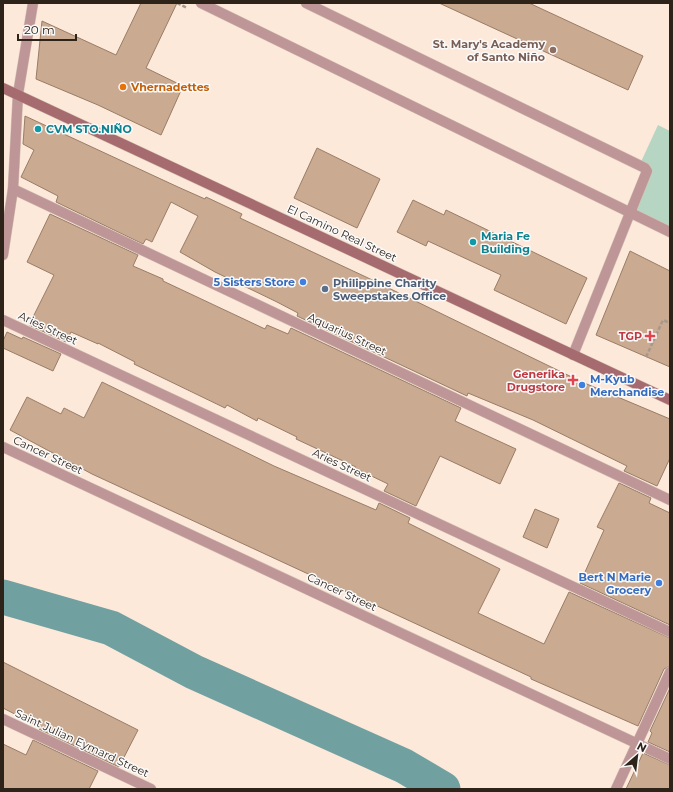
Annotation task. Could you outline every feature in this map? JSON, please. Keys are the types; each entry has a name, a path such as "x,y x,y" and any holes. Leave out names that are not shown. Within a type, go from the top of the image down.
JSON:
{"street":[{"path":"3,255 13,190 18,94 33,3"},
{"path":"201,3 670,232"},
{"path":"306,3 645,168 647,171 573,355"},
{"name":"El Camino Real Street","path":"3,88 670,400"},
{"name":"Aquarius Street","path":"13,190 670,500"},
{"name":"Aries Street","path":"3,320 670,632"},
{"name":"Cancer Street","path":"3,447 670,759"},
{"path":"616,789 670,672"},
{"name":"Saint Julian Eymard Street","path":"3,719 151,789"}],"path":[{"path":"177,3 191,10"},
{"path":"646,357 663,320 670,323"}],"green space":[{"path":"658,125 670,131 670,232 631,213 650,170 640,164"}],"building":[{"path":"141,3 177,3 146,68 183,86 161,135 98,105 36,79 42,21 116,55"},
{"path":"439,3 529,3 643,56 628,90"},
{"path":"25,116 178,187 205,199 206,197 242,214 240,218 366,277 582,382 670,419 670,458 657,486 624,471 627,466 533,420 468,393 467,396 297,316 298,313 215,272 180,252 198,216 171,202 152,242 146,239 143,244 56,202 58,196 21,177 34,150 23,144"},
{"path":"317,148 380,179 357,228 294,198"},
{"path":"413,200 444,215 446,210 587,278 566,324 494,290 501,275 428,241 426,246 397,232"},
{"path":"50,214 138,255 133,266 163,279 163,281 265,329 267,325 288,334 291,328 461,408 455,421 516,449 500,484 440,456 416,506 384,491 388,484 355,468 356,467 296,439 297,437 258,418 257,421 227,405 225,408 134,364 135,362 98,343 71,332 66,342 29,325 54,275 27,262"},
{"path":"630,251 670,271 670,367 596,335"},
{"path":"7,332 22,339 23,337 61,354 53,371 3,348 3,341"},
{"path":"102,382 274,466 376,510 379,503 410,518 408,523 500,569 478,613 544,644 569,592 670,638 670,666 664,669 638,726 531,679 531,677 92,474 10,430 27,397 61,414 64,408 84,418"},
{"path":"619,483 651,498 649,503 670,513 670,625 580,583 604,530 597,527"},
{"path":"535,509 559,519 547,548 523,537"},
{"path":"3,662 138,730 119,767 39,729 40,727 3,708"},
{"path":"670,688 670,752 648,742 652,733 650,731"},
{"path":"33,740 98,771 89,789 3,789 3,744 26,755"},
{"path":"643,753 670,765 670,789 626,789"}],"waterway":[{"path":"3,597 111,628 194,672 404,766 443,789"}],"place":[{"name":"St. Mary's Academy of Santo Niño","path":"553,50"},
{"name":"Vhernadettes","path":"123,87"},
{"name":"CVM STO.NIÑO","path":"38,129"},
{"name":"Maria Fe Building","path":"473,242"},
{"name":"5 Sisters Store","path":"303,282"},
{"name":"Philippine Charity Sweepstakes Office","path":"325,289"},
{"name":"TGP","path":"650,336"},
{"name":"Generika Drugstore","path":"573,380"},
{"name":"M-Kyub Merchandise","path":"582,385"},
{"name":"Bert N Marie Grocery","path":"659,583"}]}
